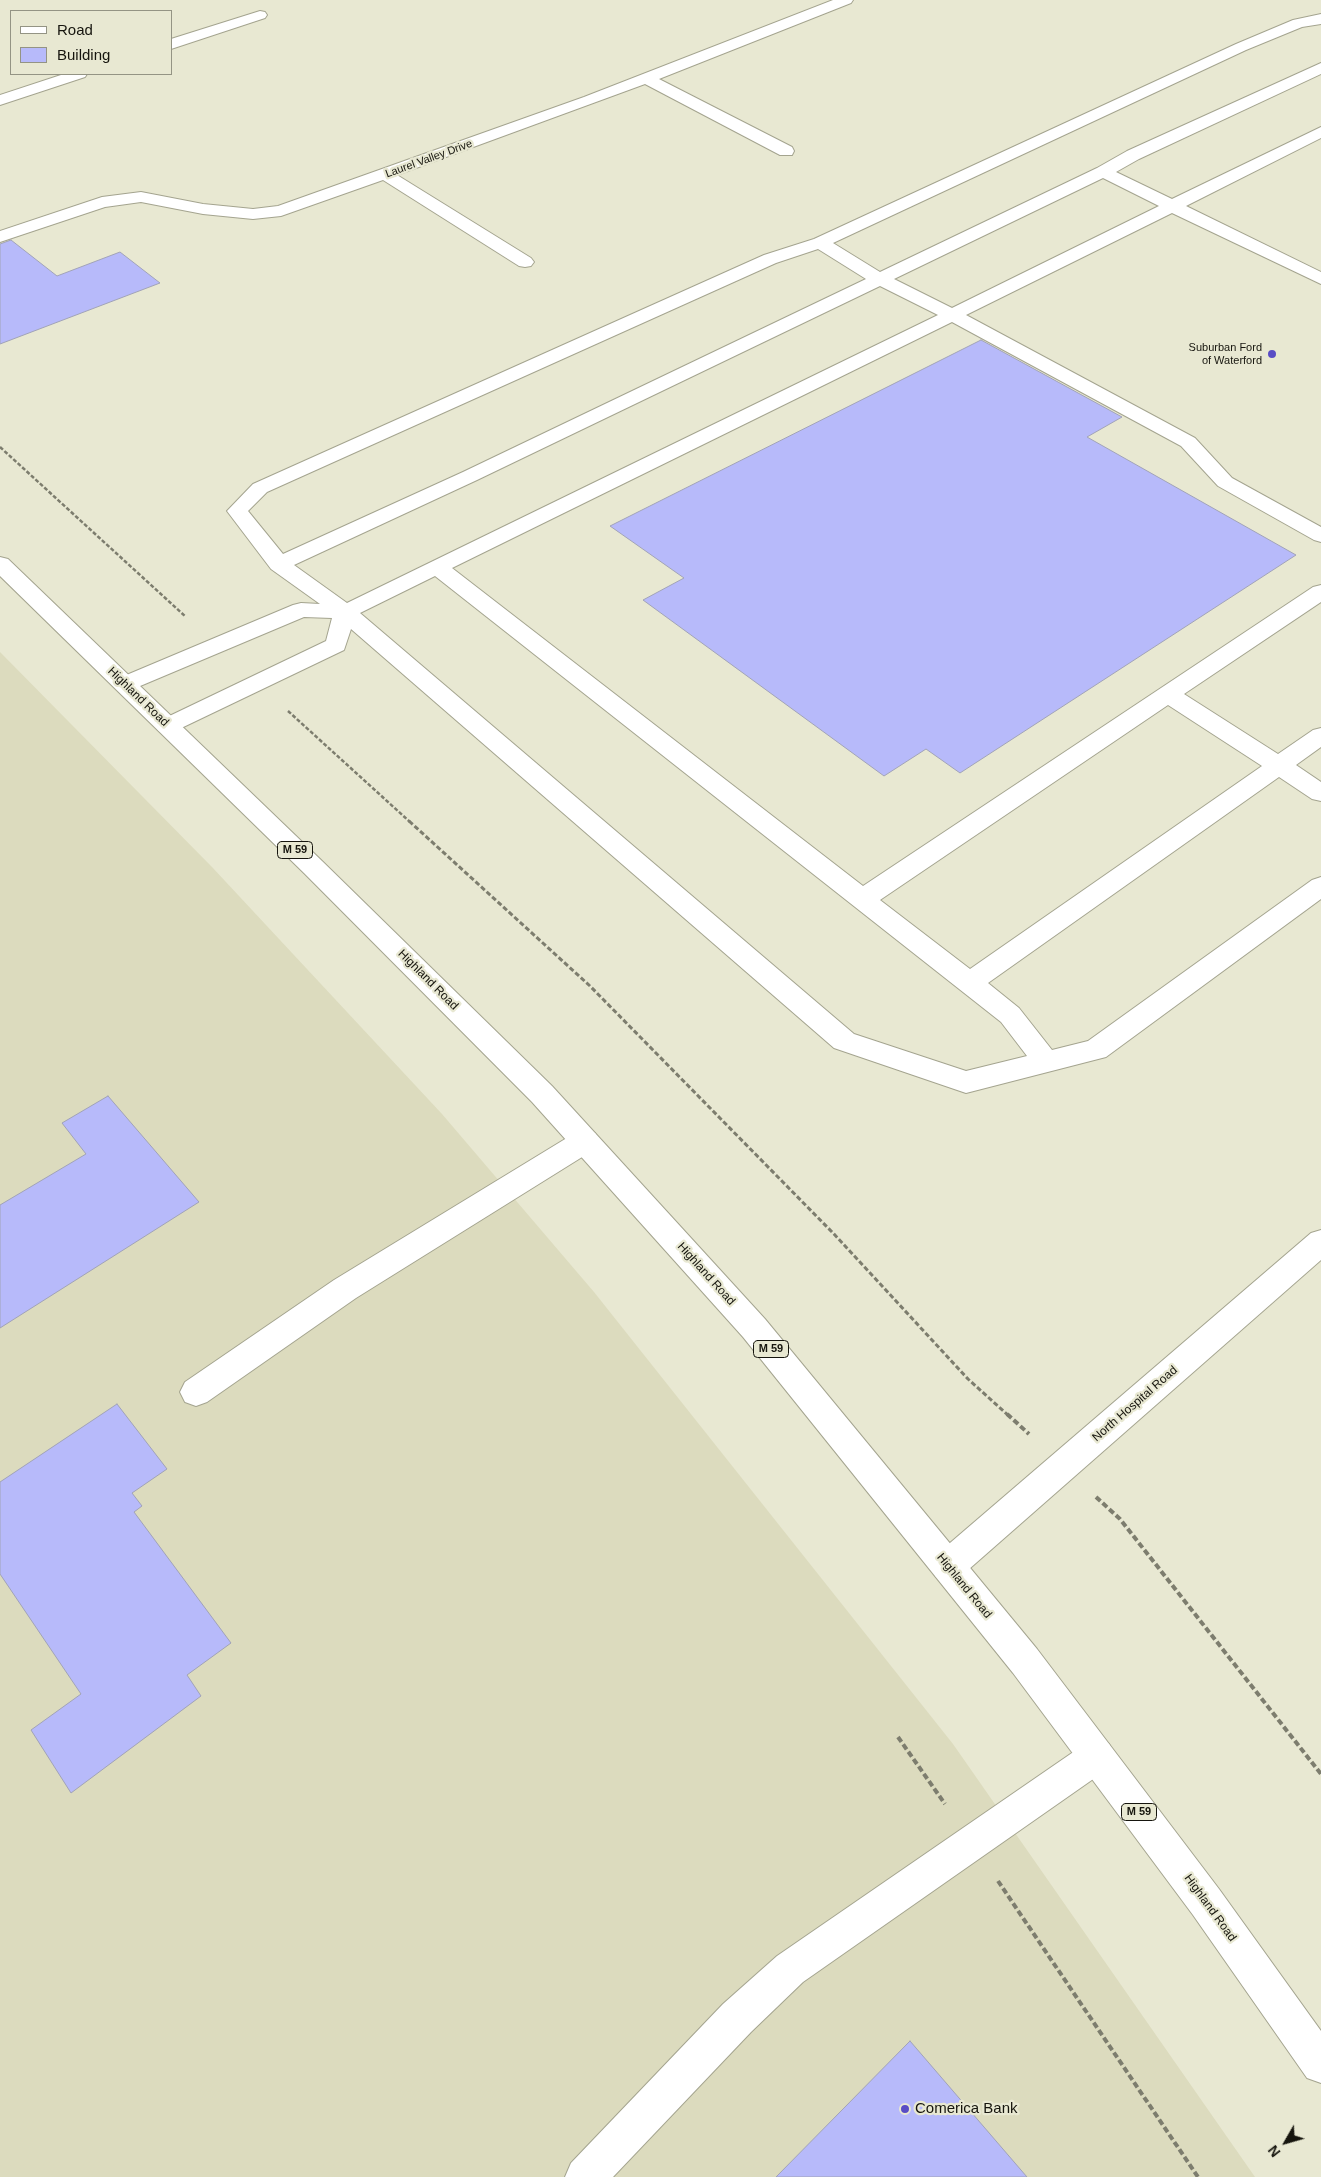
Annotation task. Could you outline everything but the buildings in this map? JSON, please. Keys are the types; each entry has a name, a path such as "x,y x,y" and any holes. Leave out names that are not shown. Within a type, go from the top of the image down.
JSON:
{"main road":[{"name":"Laurel Valley Drive","path":"0,237 102,202 141,197 203,209 253,214 281,211 590,100 846,0"},
{"path":"172,44 260,15"},
{"path":"1321,19 1298,23 1241,47 820,243 770,258 260,488 237,511 279,564 346,612 844,1042 966,1082 1096,1050 1321,886"},
{"path":"279,564 479,471 1103,172 1133,155 1321,68"},
{"path":"0,100 76,75"},
{"path":"646,78 786,151"},
{"path":"125,684 300,610 346,612 1321,132"},
{"path":"1103,172 1321,279"},
{"path":"386,174 525,262"},
{"path":"820,243 879,279 952,315 1188,442 1225,482 1321,536"},
{"name":"Highland Road","path":"0,564 377,930 542,1094 754,1328 1025,1661 1206,1902 1321,2064"},
{"path":"437,567 1010,1015 1046,1062"},
{"path":"862,899 1321,592"},
{"path":"167,726 336,645 346,612"},
{"path":"1168,694 1321,793"},
{"path":"969,983 1321,736"},
{"path":"196,1392 345,1289 585,1141"},
{"name":"North Hospital Road","path":"948,1566 1321,1242"},
{"path":"585,2177 737,2018 790,1969 1097,1756"}],"path":[{"path":"0,447 216,645"},
{"path":"257,683 590,986 834,1234 968,1379 993,1400"},
{"path":"1120,1519 1321,1774"},
{"path":"898,1737 1017,1908 1198,2177"}],"shaded area":[{"path":"0,652 212,867 442,1114 594,1292 953,1744 1255,2177 0,2177"}],"place":[{"name":"Suburban Ford of Waterford","path":"1272,354"},
{"name":"Comerica Bank","path":"905,2109"}]}
